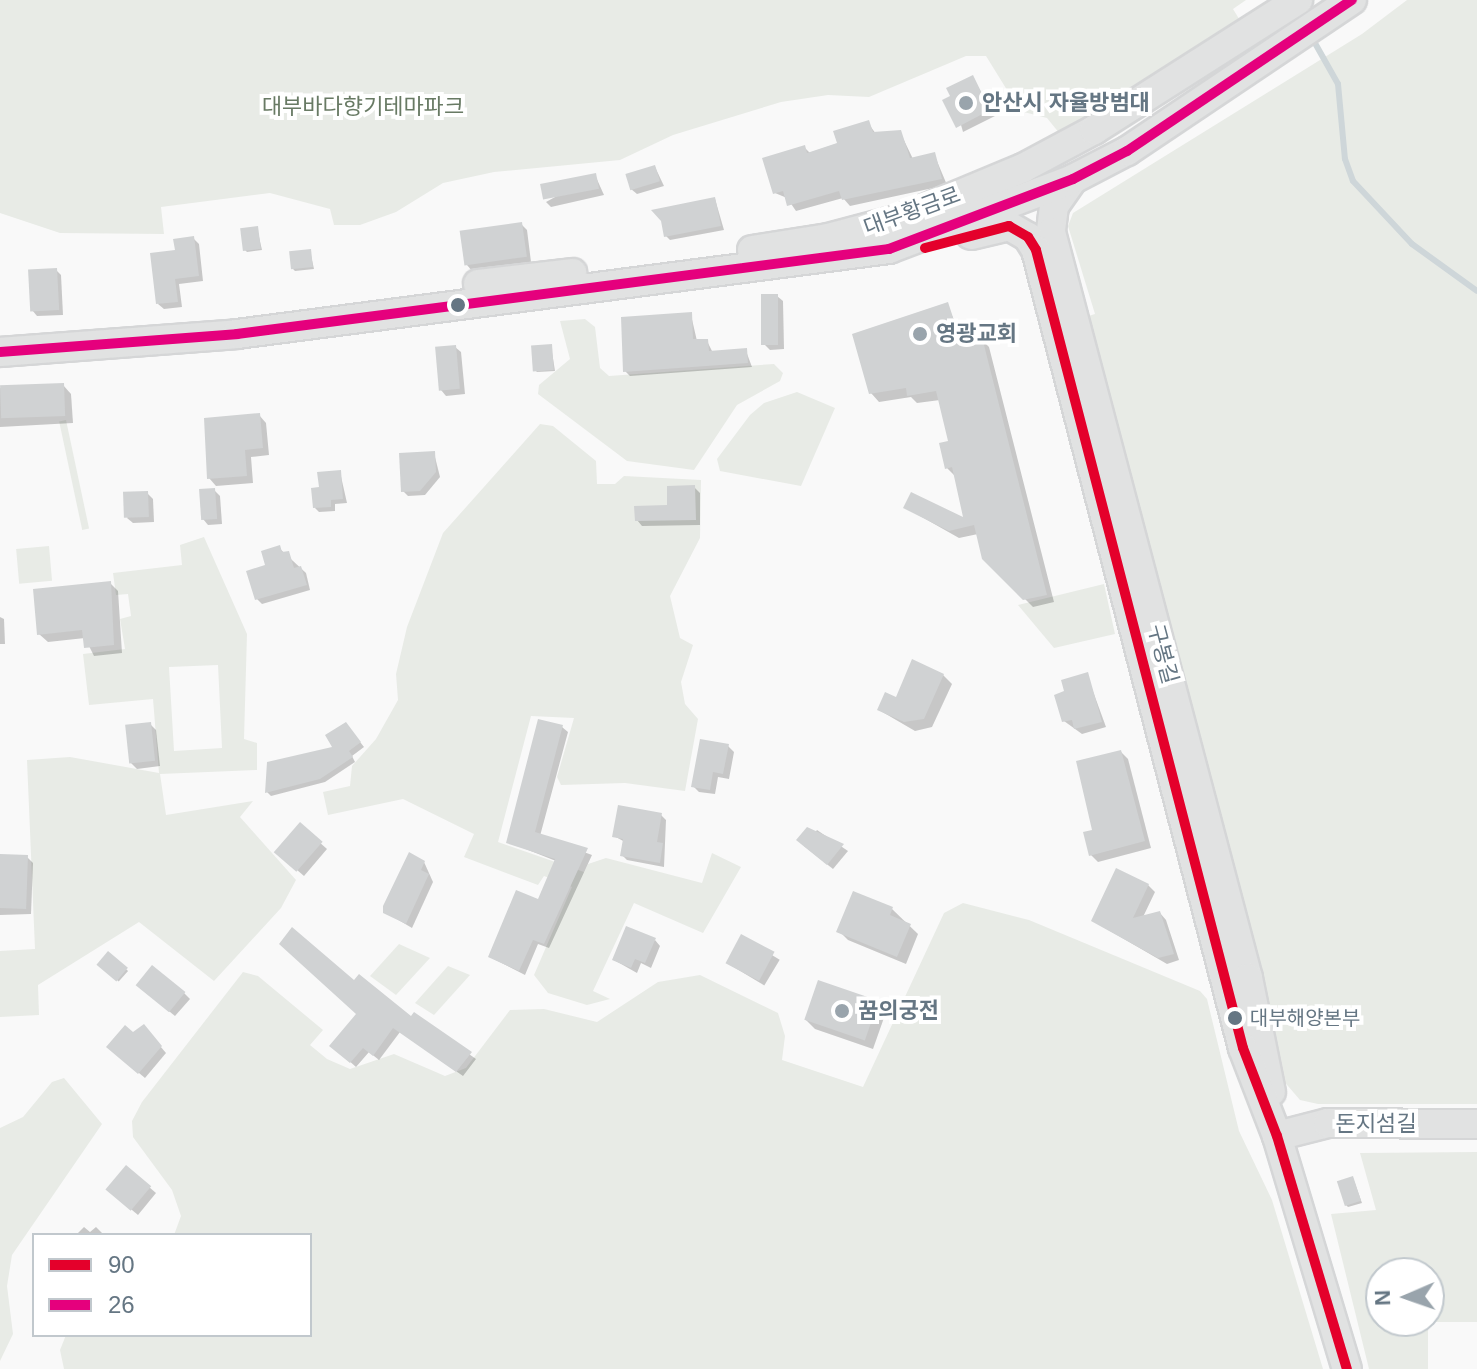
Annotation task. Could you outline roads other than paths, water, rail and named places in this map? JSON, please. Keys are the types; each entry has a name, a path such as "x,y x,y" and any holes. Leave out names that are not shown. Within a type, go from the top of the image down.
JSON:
{"main road":[{"name":"대부황금로","path":"0,333 166,323 779,247 903,218 1060,150 1298,0"},
{"name":"대부황금로","path":"0,352 237,334 889,249 1044,196 1127,151 1348,3"},
{"path":"1046,251 1044,196 1077,161 1153,112 1171,81"},
{"path":"969,191 1001,187 1044,196"},
{"name":"구봉길","path":"1044,196 1050,219 1046,251 1265,1046 1277,1136 1347,1369"},
{"path":"889,249 925,248 1009,226 1046,251"},
{"name":"돈지섬길","path":"1277,1136 1328,1123 1477,1124"}],"waterway":[{"path":"1311,36 1338,84 1345,159 1353,181 1412,244 1477,291"}],"place":[{"name":"안산시 자율방범대","path":"966,103"},
{"name":"영광교회","path":"920,334"},
{"name":"꿈의궁전","path":"842,1011"},
{"name":"대부해양본부","path":"1235,1018"}],"park label":[{"name":"대부바다향기테마파크","path":"363,107"}]}
